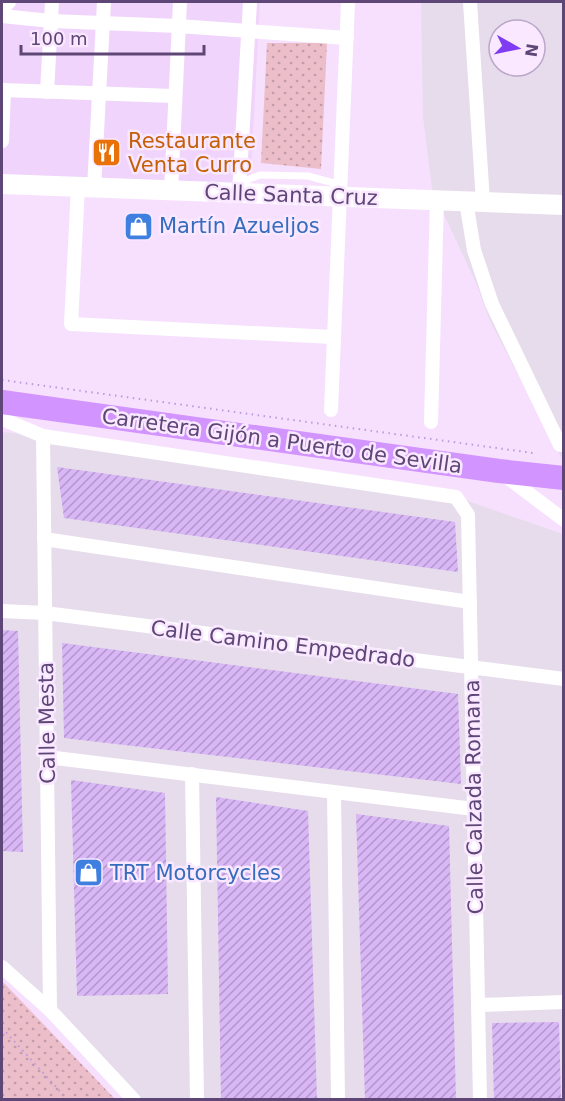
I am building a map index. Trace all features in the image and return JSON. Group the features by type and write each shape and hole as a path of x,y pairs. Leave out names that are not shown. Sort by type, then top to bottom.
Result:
{"highway":[{"name":"Carretera Gijón a Puerto de Sevilla","path":"2,402 564,478"}],"main road":[{"name":"Calle Santa Cruz","path":"2,184 171,191 239,188 339,191 365,198 564,205"}],"street":[{"path":"2,9 9,2"},
{"path":"47,92 52,2"},
{"path":"105,2 99,94 70,324 333,337"},
{"path":"171,191 180,2"},
{"path":"239,188 250,2"},
{"path":"331,410 348,2"},
{"path":"470,2 474,250 492,304 560,445"},
{"path":"2,16 51,21 178,26 347,38"},
{"path":"2,141 3,90 174,96"},
{"path":"431,422 437,200"},
{"path":"2,419 43,436"},
{"name":"Calle Calzada Romana","path":"43,436 456,497 468,515 480,1100"},
{"name":"Calle Mesta","path":"43,436 50,1010"},
{"path":"499,471 564,520"},
{"path":"44,539 470,602"},
{"name":"Calle Camino Empedrado","path":"2,611 45,613 564,679"},
{"path":"47,757 474,809"},
{"path":"192,774 197,1100"},
{"path":"334,792 338,1100"},
{"path":"2,967 50,1010 134,1100"},
{"path":"478,1005 564,1002"}],"path":[{"path":"2,380 533,453"},
{"path":"2,1028 68,1100"}],"shaded area":[{"path":"2,2 260,2 251,174 228,186 2,179"},
{"path":"421,2 563,2 563,461 490,321 476,283 432,189 423,117"},
{"path":"267,43 327,43 321,169 261,163"},
{"path":"2,432 43,436 456,497 563,534 563,1099 134,1099 2,967"},
{"path":"2,981 115,1099 2,1099"}],"building":[{"path":"57,467 455,522 458,572 64,518"},
{"path":"2,630 18,631 23,852 2,851"},
{"path":"62,643 458,694 461,784 64,738"},
{"path":"71,780 165,793 168,994 77,996"},
{"path":"216,797 308,811 317,1100 221,1100"},
{"path":"356,814 449,826 456,1100 365,1100"},
{"path":"559,1022 561,1100 494,1100 492,1023"}],"place":[{"name":"Restaurante Venta Curro","path":"107,153"},
{"name":"Martín Azueljos","path":"138,226"},
{"name":"TRT Motorcycles","path":"89,873"}]}
